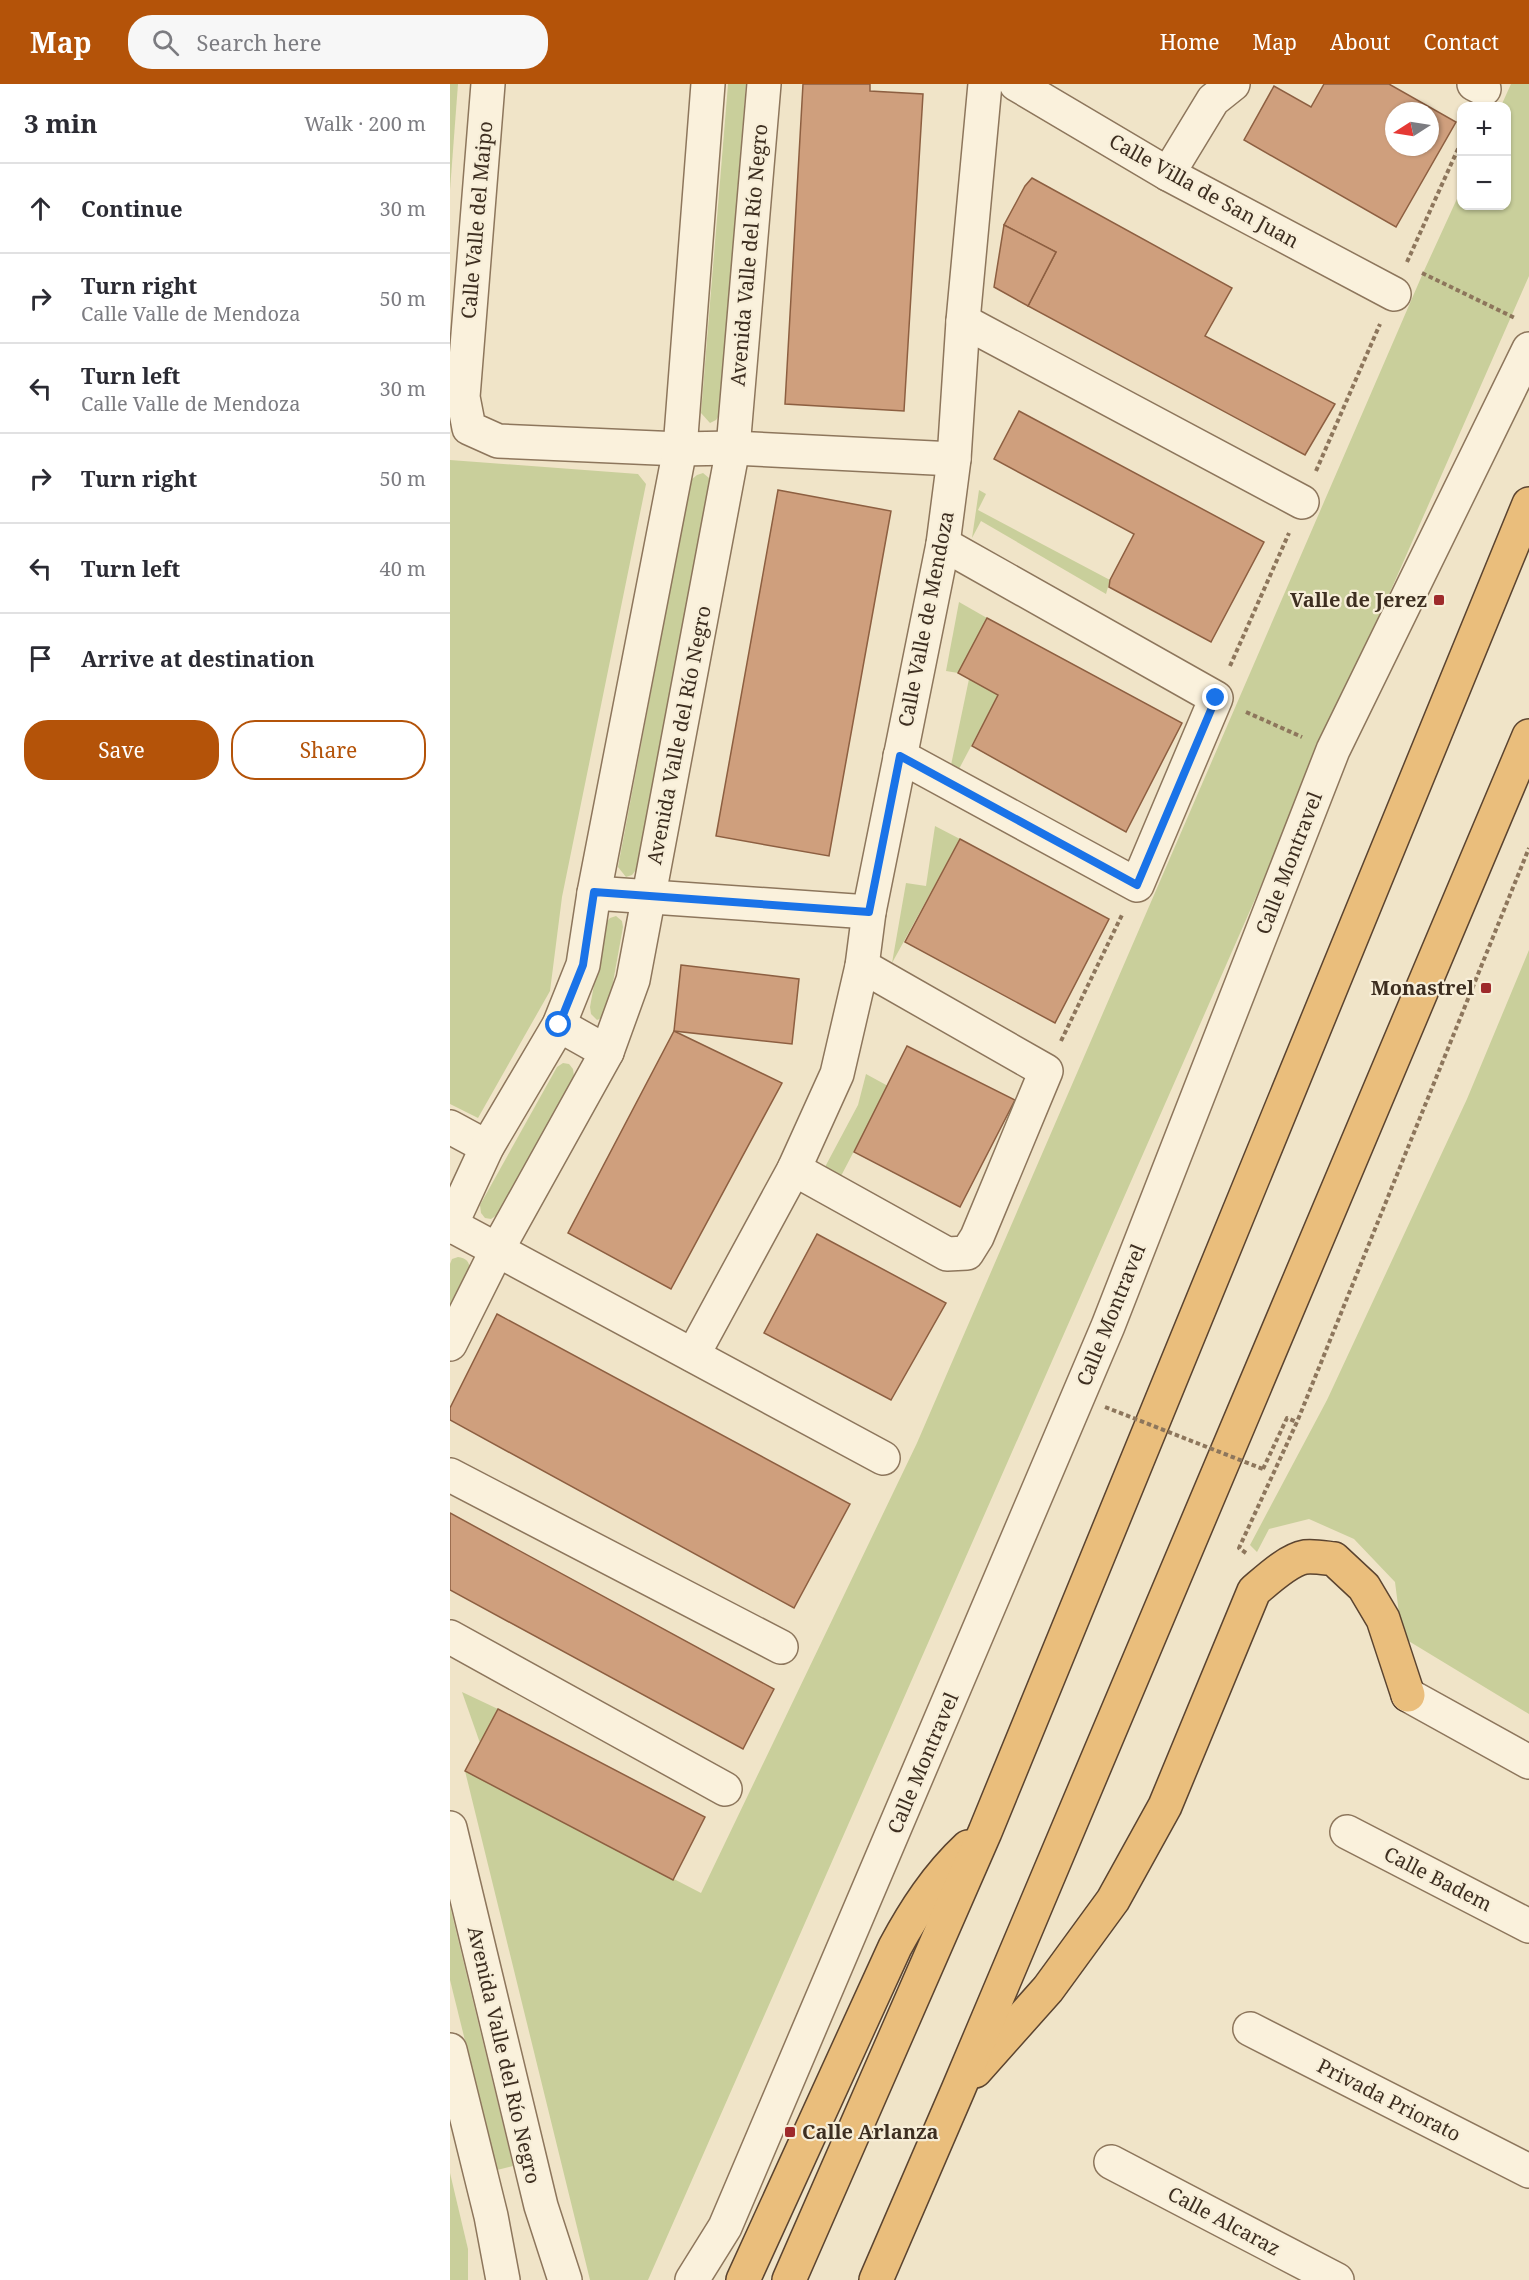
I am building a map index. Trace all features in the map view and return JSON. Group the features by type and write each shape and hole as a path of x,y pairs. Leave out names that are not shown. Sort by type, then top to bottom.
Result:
{"highway":[{"path":"789,2280 985,1832 1529,504"},
{"path":"876,2280 1529,736"},
{"path":"958,2090 1048,1989 1113,1900 1165,1806 1254,1592 1279,1570 1304,1557 1334,1559 1364,1587 1383,1619 1408,1695"},
{"path":"743,2280 890,1958 911,1918 955,1859 985,1832"}],"street":[{"name":"Calle Valle del Maipo","path":"488,84 463,397 469,428 498,441 680,448"},
{"path":"708,84 680,448 594,892 583,965 559,1025 487,1147 450,1226 882,1458"},
{"name":"Avenida Valle del Río Negro","path":"450,1344 497,1250 607,1052 633,980 733,448 764,84"},
{"name":"Calle Valle de Mendoza","path":"693,1355 794,1169 837,1074 862,966 869,912 943,544 954,459 963,321 985,84"},
{"name":"Calle Villa de San Juan","path":"1016,84 1168,174 1394,294"},
{"path":"1168,174 1213,100 1233,84"},
{"path":"963,321 1302,502"},
{"name":"Calle Montravel","path":"692,2280 725,2228 1104,1337 1333,750 1524,335"},
{"path":"680,448 733,448 954,459"},
{"path":"900,756 1137,885 1216,698 943,544"},
{"path":"594,892 869,912"},
{"path":"794,1169 947,1254 967,1252 977,1237 1046,1071 862,966"},
{"path":"559,1025 607,1052"},
{"path":"450,1127 487,1147"},
{"path":"450,1475 781,1647"},
{"path":"450,1637 725,1789"},
{"path":"1408,1695 1529,1762"},
{"name":"Avenida Valle del Río Negro","path":"450,1828 541,2206 565,2280"},
{"name":"Calle Badem","path":"1347,1832 1529,1926"},
{"name":"Privada Priorato","path":"1250,2029 1529,2171"},
{"path":"450,2050 491,2216 503,2280"},
{"name":"Calle Alcaraz","path":"1111,2162 1337,2280"},
{"path":"491,2216 502,2201 511,2197 522,2196 541,2206"}],"path":[{"path":"1216,698 1457,149"},
{"path":"1434,280 1524,335"},
{"path":"1256,717 1333,750"},
{"path":"1239,1548 1297,1422 1529,848"},
{"path":"1046,1071 1137,885"},
{"path":"1105,1407 1263,1469 1287,1418 1297,1422"}],"green space":[{"path":"450,84 458,84 450,190"},
{"path":"728,84 746,84 720,414 710,423 701,413"},
{"path":"1511,84 1529,84 1529,276 648,2280 590,2280 465,1771 701,1893 917,1443 1457,199 1457,210 1511,210 1511,102 1503,102"},
{"path":"450,460 638,474 646,484 562,897 550,991 478,1118 450,1104"},
{"path":"703,473 709,478 711,484 636,870 632,875 626,877 618,867 691,480"},
{"path":"979,490 986,494 978,510 1110,580 1106,594 981,521 972,538"},
{"path":"959,602 987,618 958,673 946,671"},
{"path":"969,679 998,695 959,769 951,765"},
{"path":"935,826 960,839 892,963 906,883 926,886"},
{"path":"616,916 622,921 623,927 608,1010 604,1017 597,1020 591,1014 590,1007 605,924 610,918"},
{"path":"1529,950 1529,1714 1402,1637 1395,1582 1354,1539 1309,1519 1269,1529 1257,1552 1250,1545 1327,1400 1467,1099"},
{"path":"563,1063 569,1064 574,1076 497,1215 491,1219 485,1218 481,1213 480,1205 557,1067"},
{"path":"866,1074 888,1086 841,1176 825,1167 858,1105"},
{"path":"458,1257 467,1260 470,1269 450,1306 450,1264 452,1259"},
{"path":"462,1692 498,1709 480,1743"},
{"path":"450,1906 513,2166 497,2170 450,1980"},
{"path":"450,2173 468,2249 468,2280 450,2280"}],"building":[{"path":"803,84 870,84 870,91 923,94 904,411 785,404"},
{"path":"1324,84 1389,84 1421,102 1385,102 1385,156 1437,156 1396,227 1244,140 1274,86 1311,107"},
{"path":"1439,112 1456,122 1439,152"},
{"path":"1032,178 1232,288 1205,336 1335,404 1305,455 1028,306 1056,252 1004,225 1025,186"},
{"path":"1004,225 1056,252 1028,306 994,287"},
{"path":"1019,411 1264,542 1211,642 1109,587 1110,580 1134,534 994,459"},
{"path":"778,490 891,511 829,856 716,836"},
{"path":"987,618 1182,723 1126,832 972,746 998,695 958,673"},
{"path":"960,839 1109,919 1055,1023 905,942"},
{"path":"681,965 799,979 792,1044 674,1031"},
{"path":"674,1031 782,1083 671,1289 568,1233"},
{"path":"907,1046 1015,1100 960,1207 854,1152"},
{"path":"817,1234 946,1303 891,1400 764,1333"},
{"path":"497,1314 850,1504 794,1608 450,1420 450,1408"},
{"path":"450,1513 774,1689 743,1749 450,1590"},
{"path":"498,1709 705,1817 673,1880 465,1771"}],"place":[{"name":"Valle de Jerez","path":"1439,600"},
{"name":"Monastrel","path":"1486,988"},
{"name":"Calle Arlanza","path":"790,2132"}],"route":[{"path":"559,1025 583,965 594,892 869,912 900,756 1137,885 1216,698"}]}
